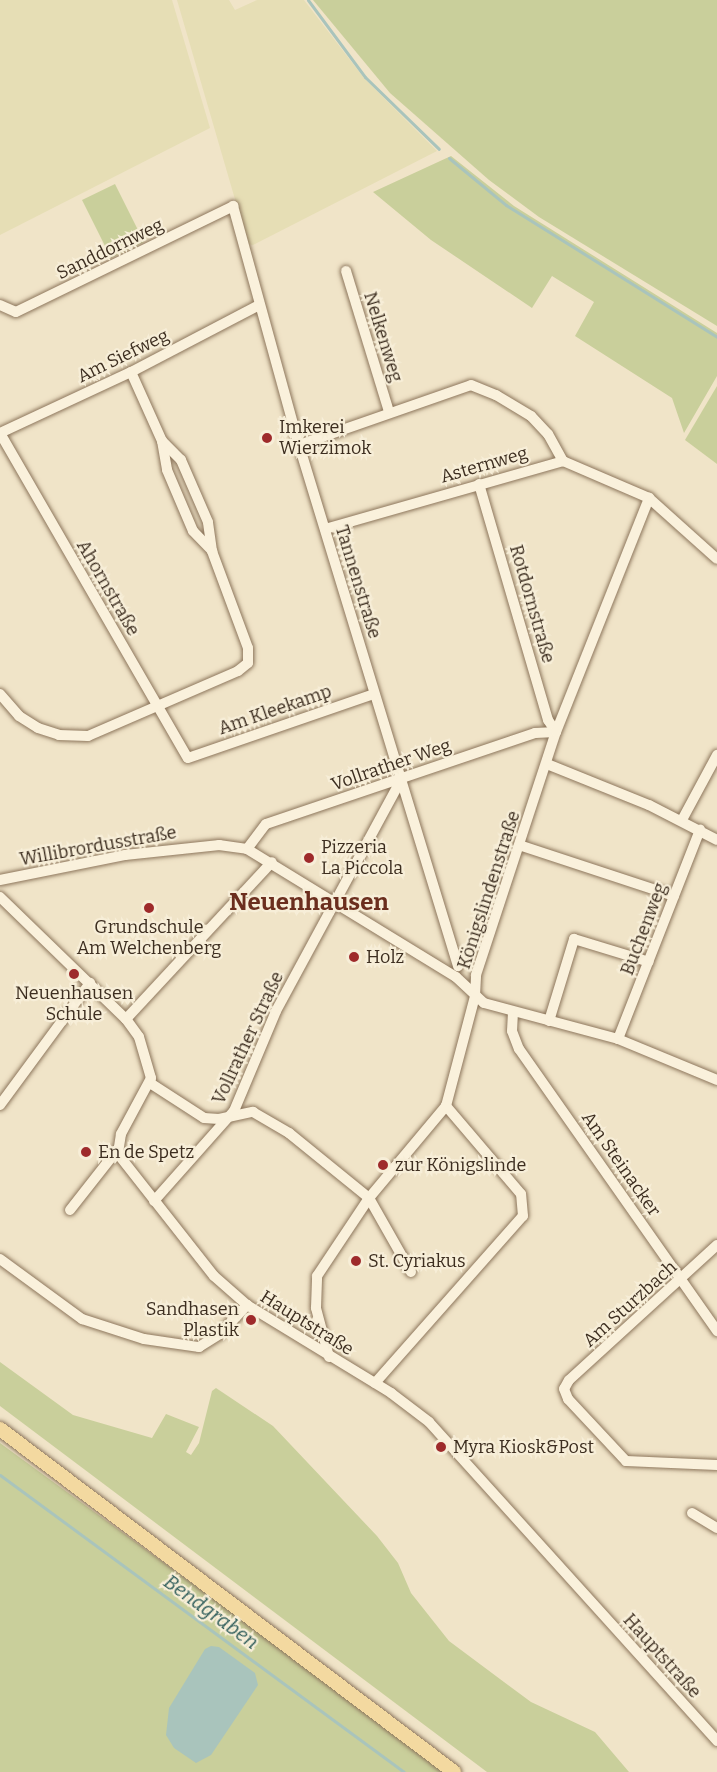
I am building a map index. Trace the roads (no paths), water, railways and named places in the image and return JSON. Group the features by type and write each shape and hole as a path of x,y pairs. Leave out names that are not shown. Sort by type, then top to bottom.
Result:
{"main road":[{"path":"0,1429 454,1772"}],"street":[{"name":"Sanddornweg","path":"0,305 16,312 233,206"},
{"name":"Tannenstraße","path":"233,206 299,445 458,966"},
{"name":"Nelkenweg","path":"346,271 389,412"},
{"name":"Am Siefweg","path":"0,433 131,372 259,305"},
{"path":"131,372 162,441 167,470 193,531 212,551"},
{"path":"299,445 460,387 476,387 536,421 551,438 563,462 649,498 717,560"},
{"name":"Ahornstraße","path":"0,433 188,758"},
{"path":"0,694 32,725 73,737 105,732 156,705 238,671 249,661 248,648 212,551 208,522 182,463 162,441"},
{"name":"Asternweg","path":"325,530 479,484 563,462"},
{"name":"Rotdornstraße","path":"479,484 548,720 556,732"},
{"name":"Königslindenstraße","path":"329,1357 316,1308 316,1282 325,1261 369,1198 446,1106 475,996 476,975 522,846 556,732 649,498"},
{"name":"Am Kleekamp","path":"188,758 374,694"},
{"name":"Vollrather Weg","path":"247,849 264,825 535,733 556,732"},
{"path":"682,820 717,755"},
{"path":"547,764 682,820 717,840"},
{"name":"Vollrather Straße","path":"154,1201 231,1116 276,1011 398,792 401,779"},
{"name":"Buchenweg","path":"618,1039 700,830"},
{"name":"Willibrordusstraße","path":"0,880 132,854 219,845 247,849 272,862 456,977 475,996 513,1012 618,1039 717,1080"},
{"path":"522,846 674,896"},
{"path":"126,1019 272,862"},
{"path":"0,897 126,1019 146,1052 150,1083 124,1128 118,1149 70,1210"},
{"path":"549,1021 574,939 649,962"},
{"path":"0,1105 90,983"},
{"name":"Am Steinacker","path":"513,1012 512,1031 519,1048 717,1331"},
{"path":"150,1083 204,1118 231,1116 249,1111 261,1115 369,1198 411,1272"},
{"path":"375,1383 523,1216 524,1205 519,1191 446,1106"},
{"name":"Hauptstraße","path":"118,1149 122,1163 219,1282 247,1305 412,1408 454,1446 717,1741"},
{"name":"Am Sturzbach","path":"717,1245 683,1280 565,1387 568,1399 626,1461 717,1465"},
{"path":"0,1258 86,1322 144,1339 193,1347 215,1338 247,1305"},
{"path":"692,1514 717,1528"}],"water":[{"path":"211,1646 219,1647 255,1673 258,1685 211,1755 196,1763 174,1748 166,1735 169,1708 205,1649"}],"waterway":[{"path":"308,0 365,77 439,149"},
{"path":"449,158 506,205 717,337"},
{"name":"Bendgraben","path":"0,1475 404,1772"}],"place":[{"name":"Imkerei Wierzimok","path":"267,438"},
{"name":"Pizzeria La Piccola","path":"309,858"},
{"name":"Grundschule Am Welchenberg","path":"149,908"},
{"name":"Holz","path":"354,957"},
{"name":"Neuenhausen Schule","path":"74,974"},
{"name":"En de Spetz","path":"86,1152"},
{"name":"zur Königslinde","path":"383,1165"},
{"name":"St. Cyriakus","path":"356,1261"},
{"name":"Sandhasen Plastik","path":"251,1320"},
{"name":"Myra Kiosk&Post","path":"441,1447"}],"district":[{"name":"Neuenhausen","path":"309,903"}]}
